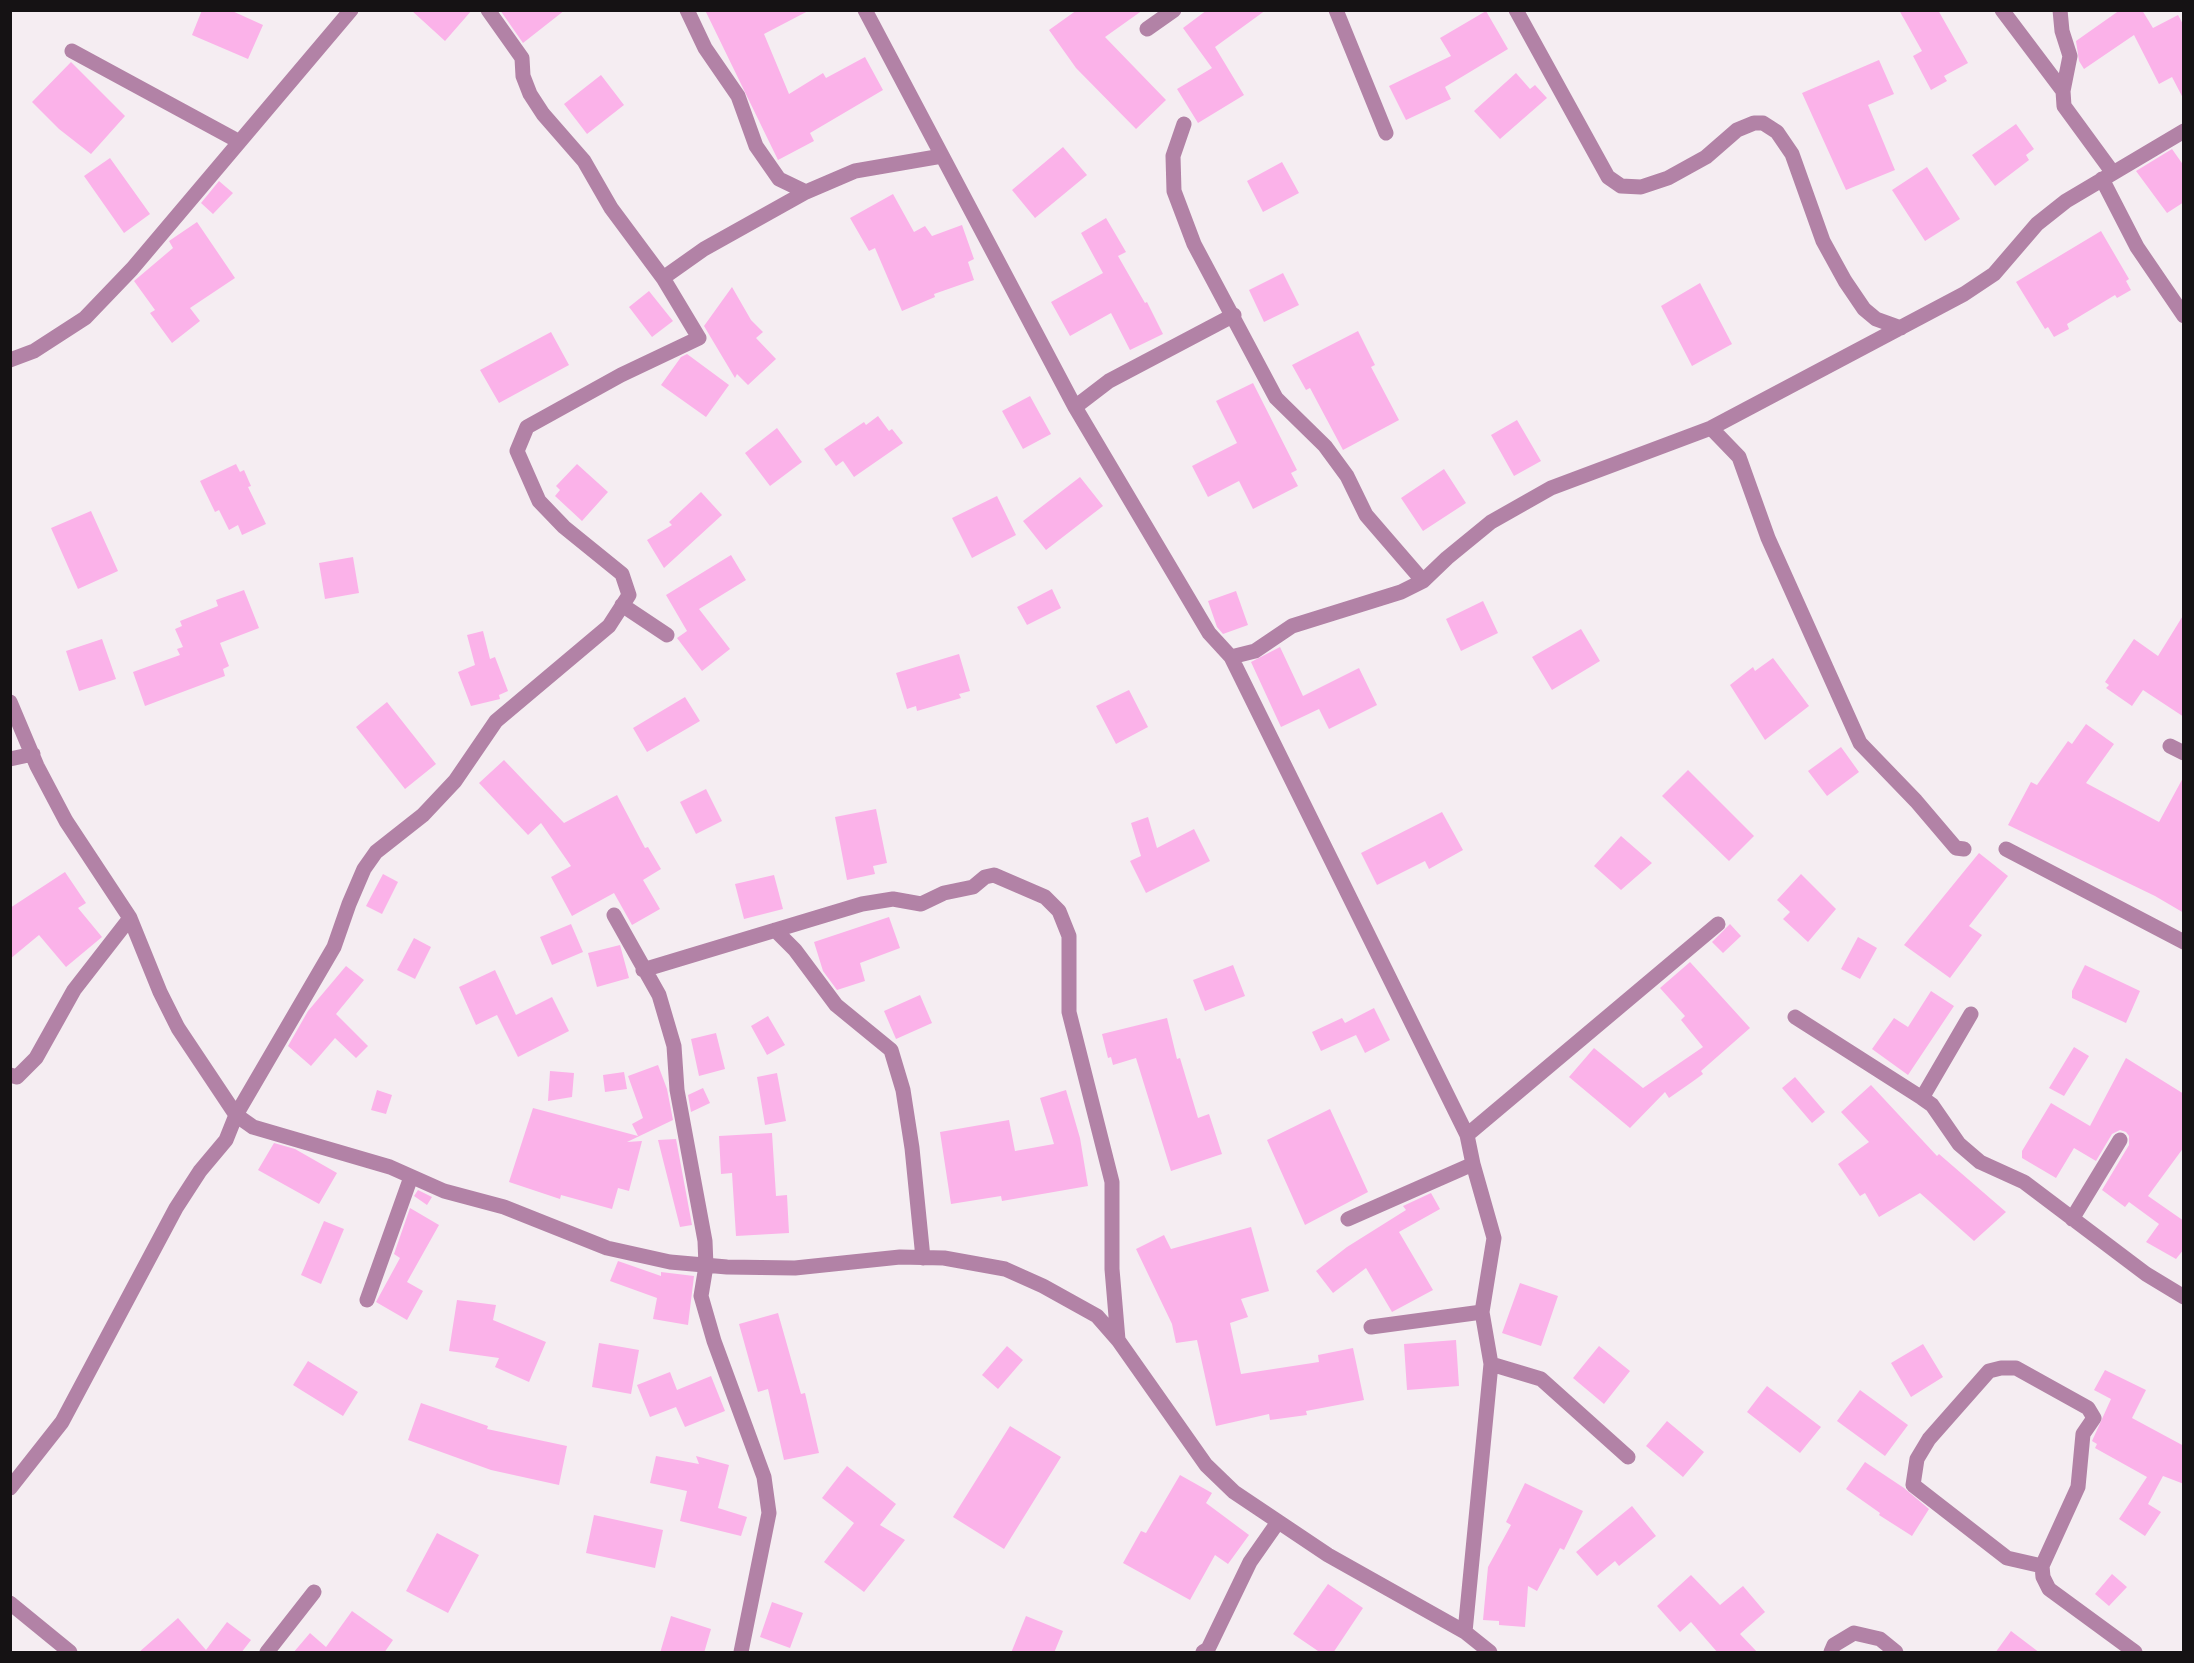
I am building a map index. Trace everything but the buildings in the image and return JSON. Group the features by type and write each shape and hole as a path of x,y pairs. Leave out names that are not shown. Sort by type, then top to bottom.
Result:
{"street":[{"path":"10,360 34,351 85,318 132,268 351,10"},
{"path":"10,1488 62,1422 176,1208 200,1172 226,1140 236,1115 334,946 364,869 376,852 423,815 455,781 496,722 609,626 629,595 622,574 564,526 539,501 517,451 527,427 621,375 699,339 663,278 635,244 584,161 543,114 530,94 523,76 522,58 488,10"},
{"path":"687,10 705,48 738,96 756,146 779,179 806,192"},
{"path":"865,10 1075,407 1209,633 1231,657 1467,1135 1494,1238 1482,1312 1491,1364 1465,1632"},
{"path":"1147,29 1174,10"},
{"path":"1336,10 1386,134"},
{"path":"1516,10 1608,177 1621,186 1641,187 1668,178 1706,157 1737,130 1754,123 1763,123 1777,132 1792,154 1823,241 1845,281 1864,309 1876,319 1901,328"},
{"path":"2002,10 2063,91"},
{"path":"2060,10 2062,31 2070,56 2063,91 2064,106 2107,176 2138,247 2184,316"},
{"path":"72,51 238,141"},
{"path":"1184,124 1173,156 1174,191 1194,244 1234,315 1276,398 1325,446 1347,476 1366,515 1423,581"},
{"path":"1231,657 1255,651 1292,626 1401,592 1423,581 1491,522 1551,488 1711,428 1964,294 1994,274 2037,224 2066,201 2184,131"},
{"path":"663,278 704,249 806,192 855,171 942,156"},
{"path":"1075,407 1108,381 1234,315"},
{"path":"1711,428 1739,457 1768,538 1860,743 1916,801 1956,848 1964,849"},
{"path":"622,605 668,635"},
{"path":"10,702 66,822 130,918 160,992 178,1028 236,1115 253,1127 379,1164 444,1191 504,1207 607,1248 670,1262 706,1266 795,1268 900,1257 944,1258 1005,1269 1043,1286 1097,1316 1118,1340 1206,1465 1234,1492 1328,1555 1465,1632 1490,1653"},
{"path":"10,759 33,754"},
{"path":"2006,849 2184,942"},
{"path":"643,970 862,904 893,899 921,904 945,893 973,887 985,877 994,875 1045,897 1059,911 1069,936 1069,1012 1112,1182 1112,1269 1118,1340"},
{"path":"614,915 643,970 660,995 674,1046 677,1090 705,1240 706,1266 701,1296 714,1341 764,1477 769,1514 741,1653"},
{"path":"10,1075 17,1077 36,1059 74,990 130,918"},
{"path":"1467,1135 1718,924"},
{"path":"775,930 795,950 836,1005 891,1050 903,1090 912,1148 923,1258"},
{"path":"1922,1098 1971,1014"},
{"path":"1795,1017 1932,1105 1959,1144 1980,1162 2024,1182 2146,1274 2184,1297"},
{"path":"2072,1219 2120,1140"},
{"path":"1348,1219 1473,1164"},
{"path":"367,1300 411,1177"},
{"path":"1371,1327 1482,1312"},
{"path":"1491,1364 1541,1379 1628,1458"},
{"path":"2042,1566 2007,1558 1913,1485 1917,1459 1929,1439 1989,1371 2001,1368 2016,1368 2088,1407 2094,1418 2084,1434 2078,1487 2042,1566 2043,1577 2049,1589 2135,1653"},
{"path":"1203,1653 1208,1649 1250,1562 1278,1521"},
{"path":"267,1653 314,1592"},
{"path":"10,1603 70,1653"},
{"path":"1831,1653 1834,1645 1854,1633 1880,1639 1896,1653"}]}
